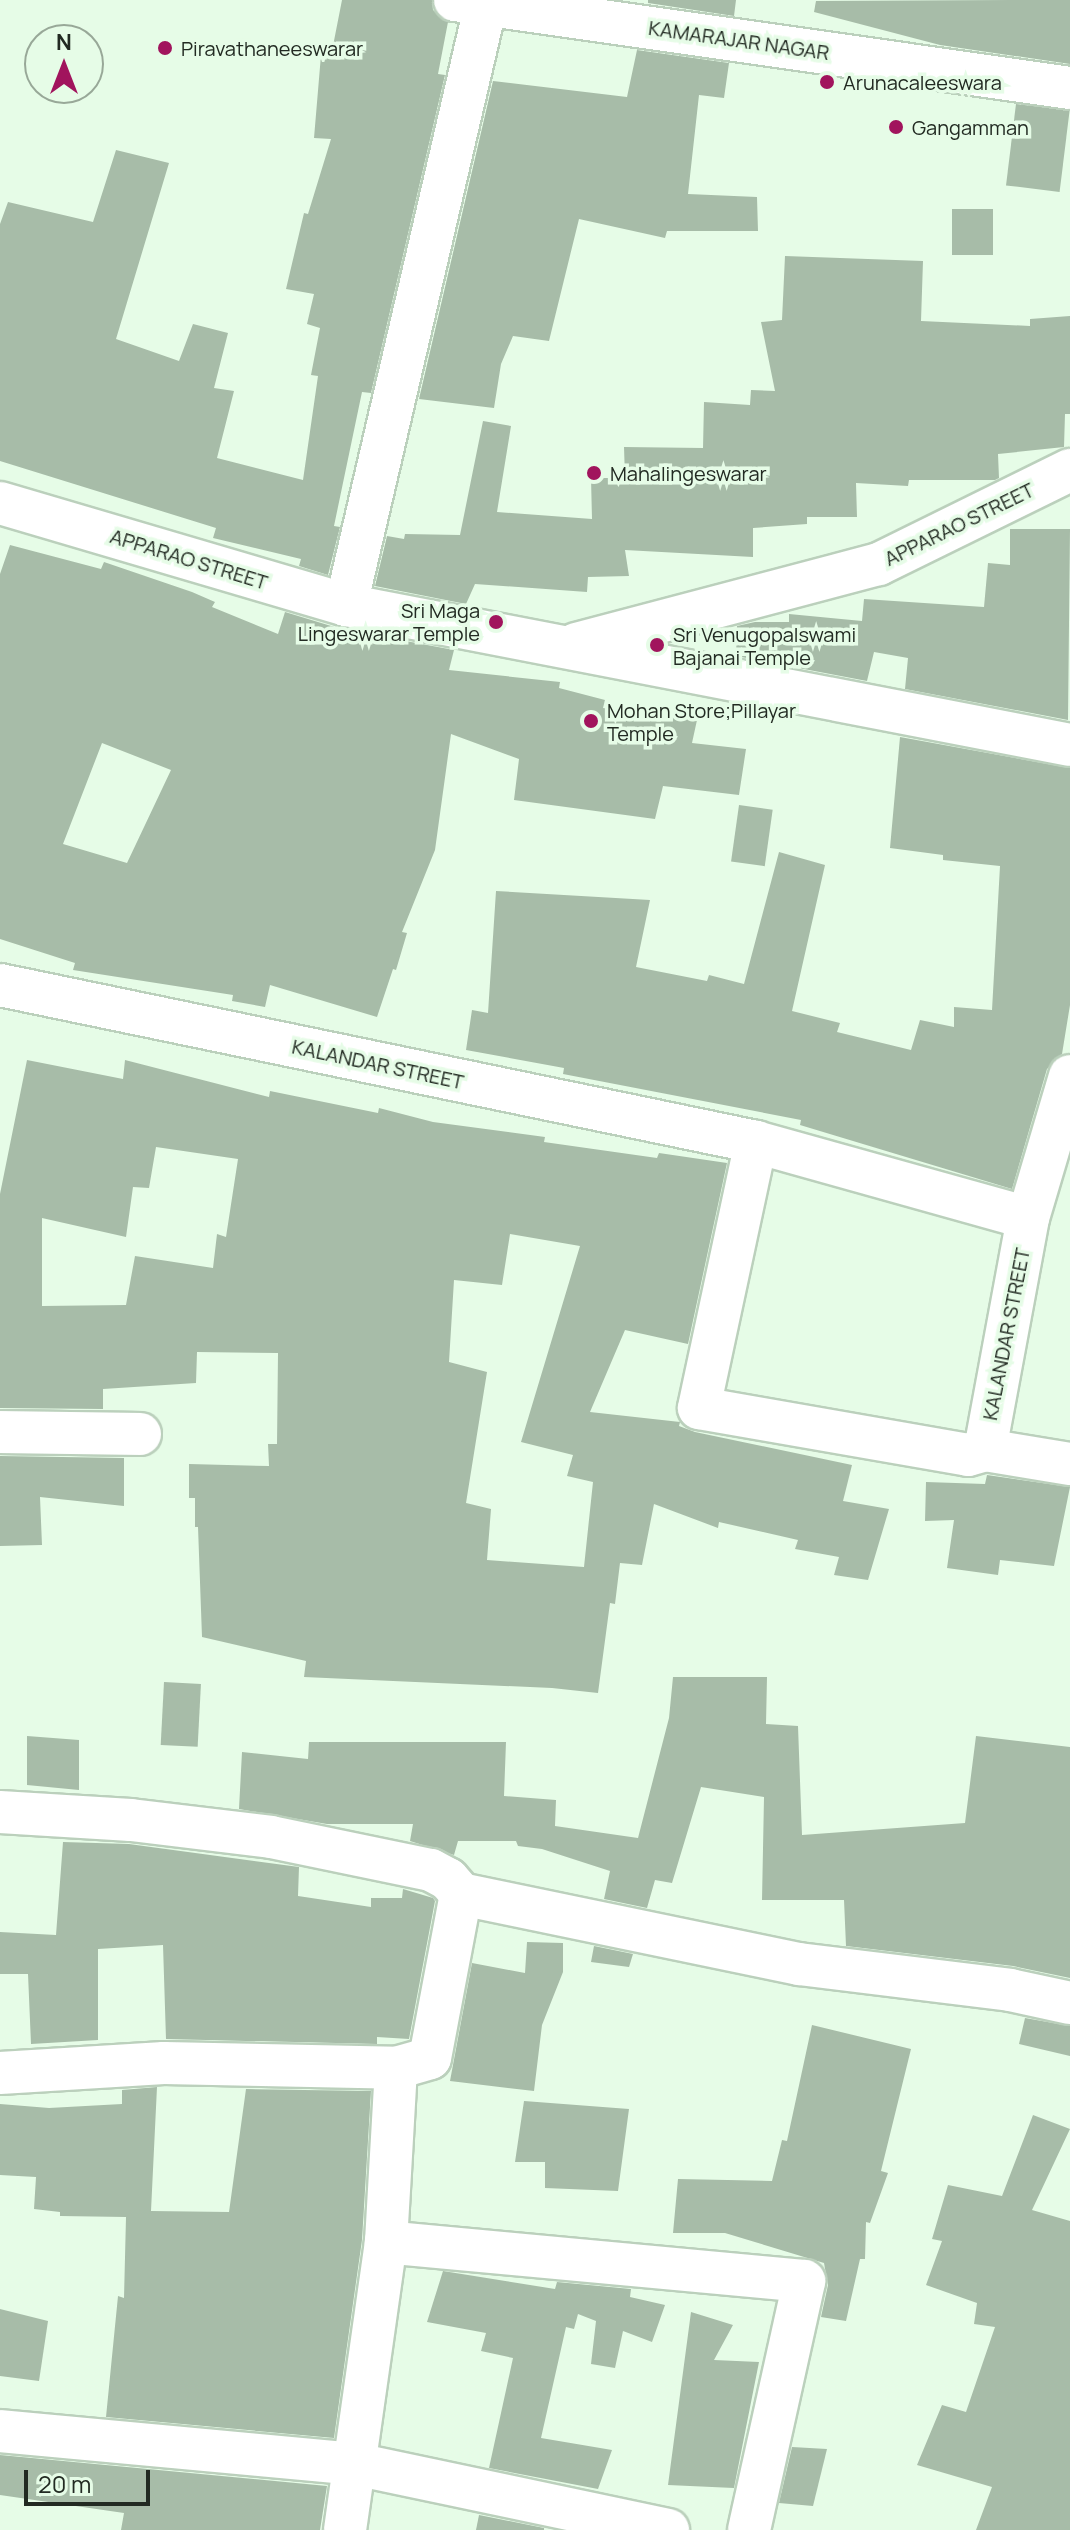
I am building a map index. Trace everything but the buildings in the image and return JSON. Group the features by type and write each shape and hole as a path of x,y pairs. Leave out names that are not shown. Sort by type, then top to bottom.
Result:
{"street":[{"name":"KAMARAJAR NAGAR","path":"471,2 1070,88"},
{"path":"346,605 471,2"},
{"name":"APPARAO STREET","path":"567,647 879,564 1070,470"},
{"name":"APPARAO STREET","path":"0,503 346,605 1070,745"},
{"name":"KALANDAR STREET","path":"0,985 756,1142 1028,1218"},
{"name":"KALANDAR STREET","path":"985,1450 1028,1218 1070,1076"},
{"path":"756,1142 699,1408 968,1455 985,1450 1070,1464"},
{"path":"0,1432 140,1434"},
{"path":"0,1812 131,1820 271,1837 431,1870 448,1879 461,1894 799,1964 1010,1990 1070,2003"},
{"path":"0,2073 164,2063 396,2068 430,2058 461,1894"},
{"path":"345,2530 386,2242 396,2068"},
{"path":"386,2242 804,2281 749,2530"},
{"path":"0,2431 355,2464 668,2530"}],"place":[{"name":"Piravathaneeswarar","path":"165,48"},
{"name":"Arunacaleeswara","path":"827,82"},
{"name":"Gangamman","path":"896,127"},
{"name":"Mahalingeswarar","path":"594,473"},
{"name":"Sri Maga Lingeswarar Temple","path":"496,622"},
{"name":"Sri Venugopalswami Bajanai Temple","path":"657,645"},
{"name":"Mohan Store;Pillayar Temple","path":"591,721"}]}
